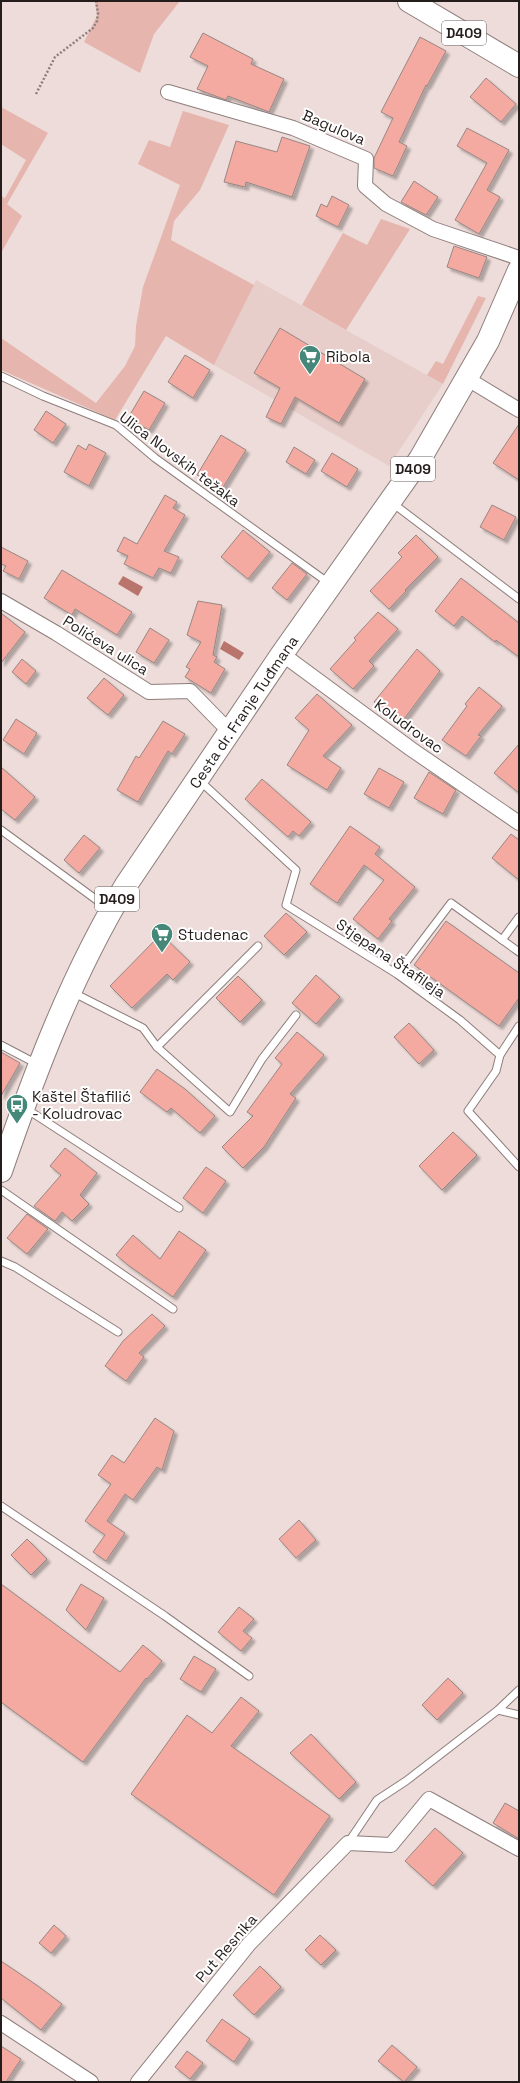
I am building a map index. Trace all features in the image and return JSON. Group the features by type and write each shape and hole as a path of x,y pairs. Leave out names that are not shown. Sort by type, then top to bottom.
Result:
{"main road":[{"name":"D409","path":"408,1 519,66"},
{"name":"Cesta dr. Franje Tuđmana","path":"1,1171 23,1106 70,991 111,910 126,885 282,654 420,459 488,341 519,270"}],"street":[{"name":"Bagulova","path":"168,92 293,128 366,159 365,186 386,204 433,229 519,258"},
{"path":"466,378 519,410"},
{"name":"Polićeva ulica","path":"1,601 56,633 149,692 190,691 230,732"},
{"name":"Koludrovac","path":"282,654 411,749 519,823"},
{"path":"348,1843 392,1845 429,1799 519,1849"},
{"name":"Put Resnika","path":"138,2082 249,1944 348,1843"},
{"path":"1,2023 91,2082"}],"lane":[{"name":"Ulica Novskih težaka","path":"1,376 43,396 116,425 155,458 331,585"},
{"path":"391,502 519,599"},
{"name":"Stjepana Štafileja","path":"198,780 296,870 286,906 397,974 460,1020 500,1055"},
{"path":"1,830 111,910"},
{"path":"397,974 451,903 519,952"},
{"path":"502,940 519,917"},
{"path":"157,1047 258,946"},
{"path":"70,991 143,1028 157,1047 230,1112 262,1059 296,1014"},
{"path":"519,1026 500,1055 496,1071 468,1111 519,1167"},
{"path":"1,1045 39,1066"},
{"path":"23,1106 179,1208"},
{"path":"1,1190 173,1309"},
{"path":"1,1261 15,1267 118,1332"},
{"path":"1,1506 166,1616 249,1676"},
{"path":"348,1843 377,1800 406,1781 498,1710 519,1690"},
{"path":"498,1710 519,1715"}],"path":[{"path":"36,94 55,57 93,28 97,21 96,1"}],"shaded area":[{"path":"95,1 180,1 154,34 140,73 84,42 97,16"},
{"path":"1,107 48,133 7,204 22,216 1,253 1,196 5,198 26,160 1,144"},
{"path":"183,111 229,125 200,190 174,221 171,240 254,285 214,365 166,336 115,420 1,370 1,338 96,403 125,366 135,346 136,326 143,287 180,185 138,164 149,140 170,147"},
{"path":"381,219 410,229 346,330 302,305 343,233 367,245"},
{"path":"256,280 443,384 389,466 214,365"},
{"path":"478,296 486,298 443,384 427,375 436,361 443,364"},
{"path":"123,576 143,587 138,596 118,584"},
{"path":"224,641 244,653 239,660 220,649"}],"building":[{"path":"203,33 253,59 251,64 284,79 269,112 228,96 226,100 197,89 208,66 190,57"},
{"path":"420,37 446,51 427,86 426,85 399,142 407,146 393,176 374,168 374,158 393,118 381,112"},
{"path":"486,78 516,104 501,122 470,97"},
{"path":"467,128 509,150 487,190 500,197 479,234 455,220 487,163 457,146"},
{"path":"282,137 310,146 292,197 246,182 245,187 224,182 236,141 277,152"},
{"path":"414,181 438,197 426,215 401,202"},
{"path":"332,196 349,205 338,227 316,216 321,204 327,207"},
{"path":"454,246 487,257 479,278 447,267"},
{"name":"Ribola","path":"280,328 365,379 339,423 295,397 281,424 266,417 280,388 254,373"},
{"path":"185,355 210,370 193,398 168,382"},
{"path":"144,391 165,403 149,430 128,418"},
{"path":"46,411 66,424 53,443 34,430"},
{"path":"519,424 519,480 493,463"},
{"path":"221,435 246,450 222,489 197,475"},
{"path":"89,444 106,453 89,486 64,472 78,445 86,450"},
{"path":"294,447 315,460 306,474 286,462"},
{"path":"332,453 358,469 347,487 321,471"},
{"path":"165,495 177,502 173,508 185,515 164,551 179,557 171,573 159,568 153,578 124,564 128,556 117,551 124,537 137,544"},
{"path":"492,505 516,517 504,540 480,527"},
{"path":"243,530 270,552 248,579 221,557"},
{"path":"416,535 438,557 405,590 406,591 389,609 370,591 402,557 398,553"},
{"path":"1,547 28,561 19,579 3,571 6,566 1,564"},
{"path":"292,563 307,574 287,600 272,588"},
{"path":"62,570 132,612 117,635 75,609 72,615 44,598"},
{"path":"461,578 519,623 519,657 496,640 495,642 462,616 454,626 435,611"},
{"path":"198,601 222,605 213,655 217,657 214,662 225,669 211,693 185,677 190,669 186,667 201,642 187,635"},
{"path":"378,612 398,629 369,661 374,666 353,689 330,669 356,640 354,638"},
{"path":"1,613 25,632 1,663"},
{"path":"150,628 169,640 154,663 136,652"},
{"path":"417,649 440,671 401,723 374,702"},
{"path":"22,659 36,671 26,684 12,672"},
{"path":"104,678 124,695 108,715 87,698"},
{"path":"479,687 502,706 478,735 481,736 466,756 442,740 467,706 465,704"},
{"path":"317,694 352,725 323,756 341,768 327,790 287,765 309,730 295,718"},
{"path":"16,719 37,733 24,754 3,740"},
{"path":"163,721 185,734 172,754 168,751 138,802 117,790 136,756 139,758"},
{"path":"519,744 519,793 494,773"},
{"path":"1,767 35,797 15,820 1,809"},
{"path":"379,768 404,782 389,808 364,794"},
{"path":"429,772 456,790 443,814 414,798"},
{"path":"262,779 311,822 299,836 293,831 288,837 245,799"},
{"path":"350,826 380,847 375,854 415,887 389,919 392,921 378,939 353,919 384,880 364,865 337,903 310,884"},
{"path":"511,834 519,840 519,880 492,858"},
{"path":"84,835 100,848 79,873 64,860"},
{"path":"286,913 307,932 284,955 264,936"},
{"path":"446,921 519,973 519,998 499,1026 414,965"},
{"path":"161,934 190,962 173,980 167,974 132,1008 110,986"},
{"path":"316,975 340,997 316,1024 292,1003"},
{"path":"238,976 262,1000 240,1022 216,998"},
{"path":"409,1023 434,1050 419,1064 394,1037"},
{"path":"297,1032 324,1055 290,1094 296,1098 264,1147 243,1168 222,1147 253,1116 247,1112 282,1064 275,1058"},
{"path":"1,1052 20,1063 1,1096"},
{"path":"157,1069 185,1089 215,1116 200,1133 171,1108 167,1112 140,1092"},
{"path":"453,1132 477,1155 442,1190 419,1166"},
{"path":"65,1148 97,1173 80,1195 89,1204 72,1221 62,1212 55,1221 34,1206 61,1175 50,1166"},
{"path":"206,1167 226,1181 203,1213 183,1198"},
{"path":"27,1214 48,1229 27,1254 7,1238"},
{"path":"179,1231 206,1250 173,1297 116,1255 133,1235 160,1259"},
{"path":"152,1314 165,1326 139,1353 144,1357 126,1381 105,1366 123,1341"},
{"path":"155,1418 174,1431 162,1470 157,1467 133,1500 125,1494 107,1521 125,1533 106,1561 93,1552 105,1535 85,1521 111,1484 98,1475 112,1455 124,1463"},
{"path":"299,1520 316,1540 296,1558 279,1539"},
{"path":"27,1539 47,1559 31,1575 11,1555"},
{"path":"1,1584 120,1672 143,1645 162,1661 147,1679 146,1678 83,1762 1,1702"},
{"path":"81,1584 104,1598 86,1630 66,1610"},
{"path":"239,1607 254,1619 243,1631 252,1638 241,1651 218,1632"},
{"path":"194,1656 216,1669 201,1692 180,1679"},
{"path":"448,1678 463,1693 437,1720 422,1705"},
{"path":"241,1697 259,1711 231,1746 330,1816 274,1895 131,1794 187,1715 212,1733"},
{"path":"311,1734 356,1782 339,1799 290,1753"},
{"path":"505,1803 519,1811 519,1839 493,1823"},
{"path":"435,1828 463,1853 433,1886 405,1861"},
{"path":"54,1925 66,1936 51,1953 39,1943"},
{"path":"320,1935 336,1950 321,1965 305,1950"},
{"path":"1,1961 62,2004 41,2030 1,1998"},
{"path":"260,1966 281,1987 254,2015 233,1995"},
{"path":"222,2019 250,2039 234,2062 206,2041"},
{"path":"392,2045 417,2067 404,2082 378,2061"},
{"path":"1,2046 21,2059 6,2082 1,2082"},
{"path":"187,2051 203,2063 190,2079 175,2067"}],"place":[{"name":"Ribola","path":"310,376"},
{"name":"Studenac","path":"162,954"},
{"name":"Kaštel Štafilić - Koludrovac","path":"17,1124"}]}
